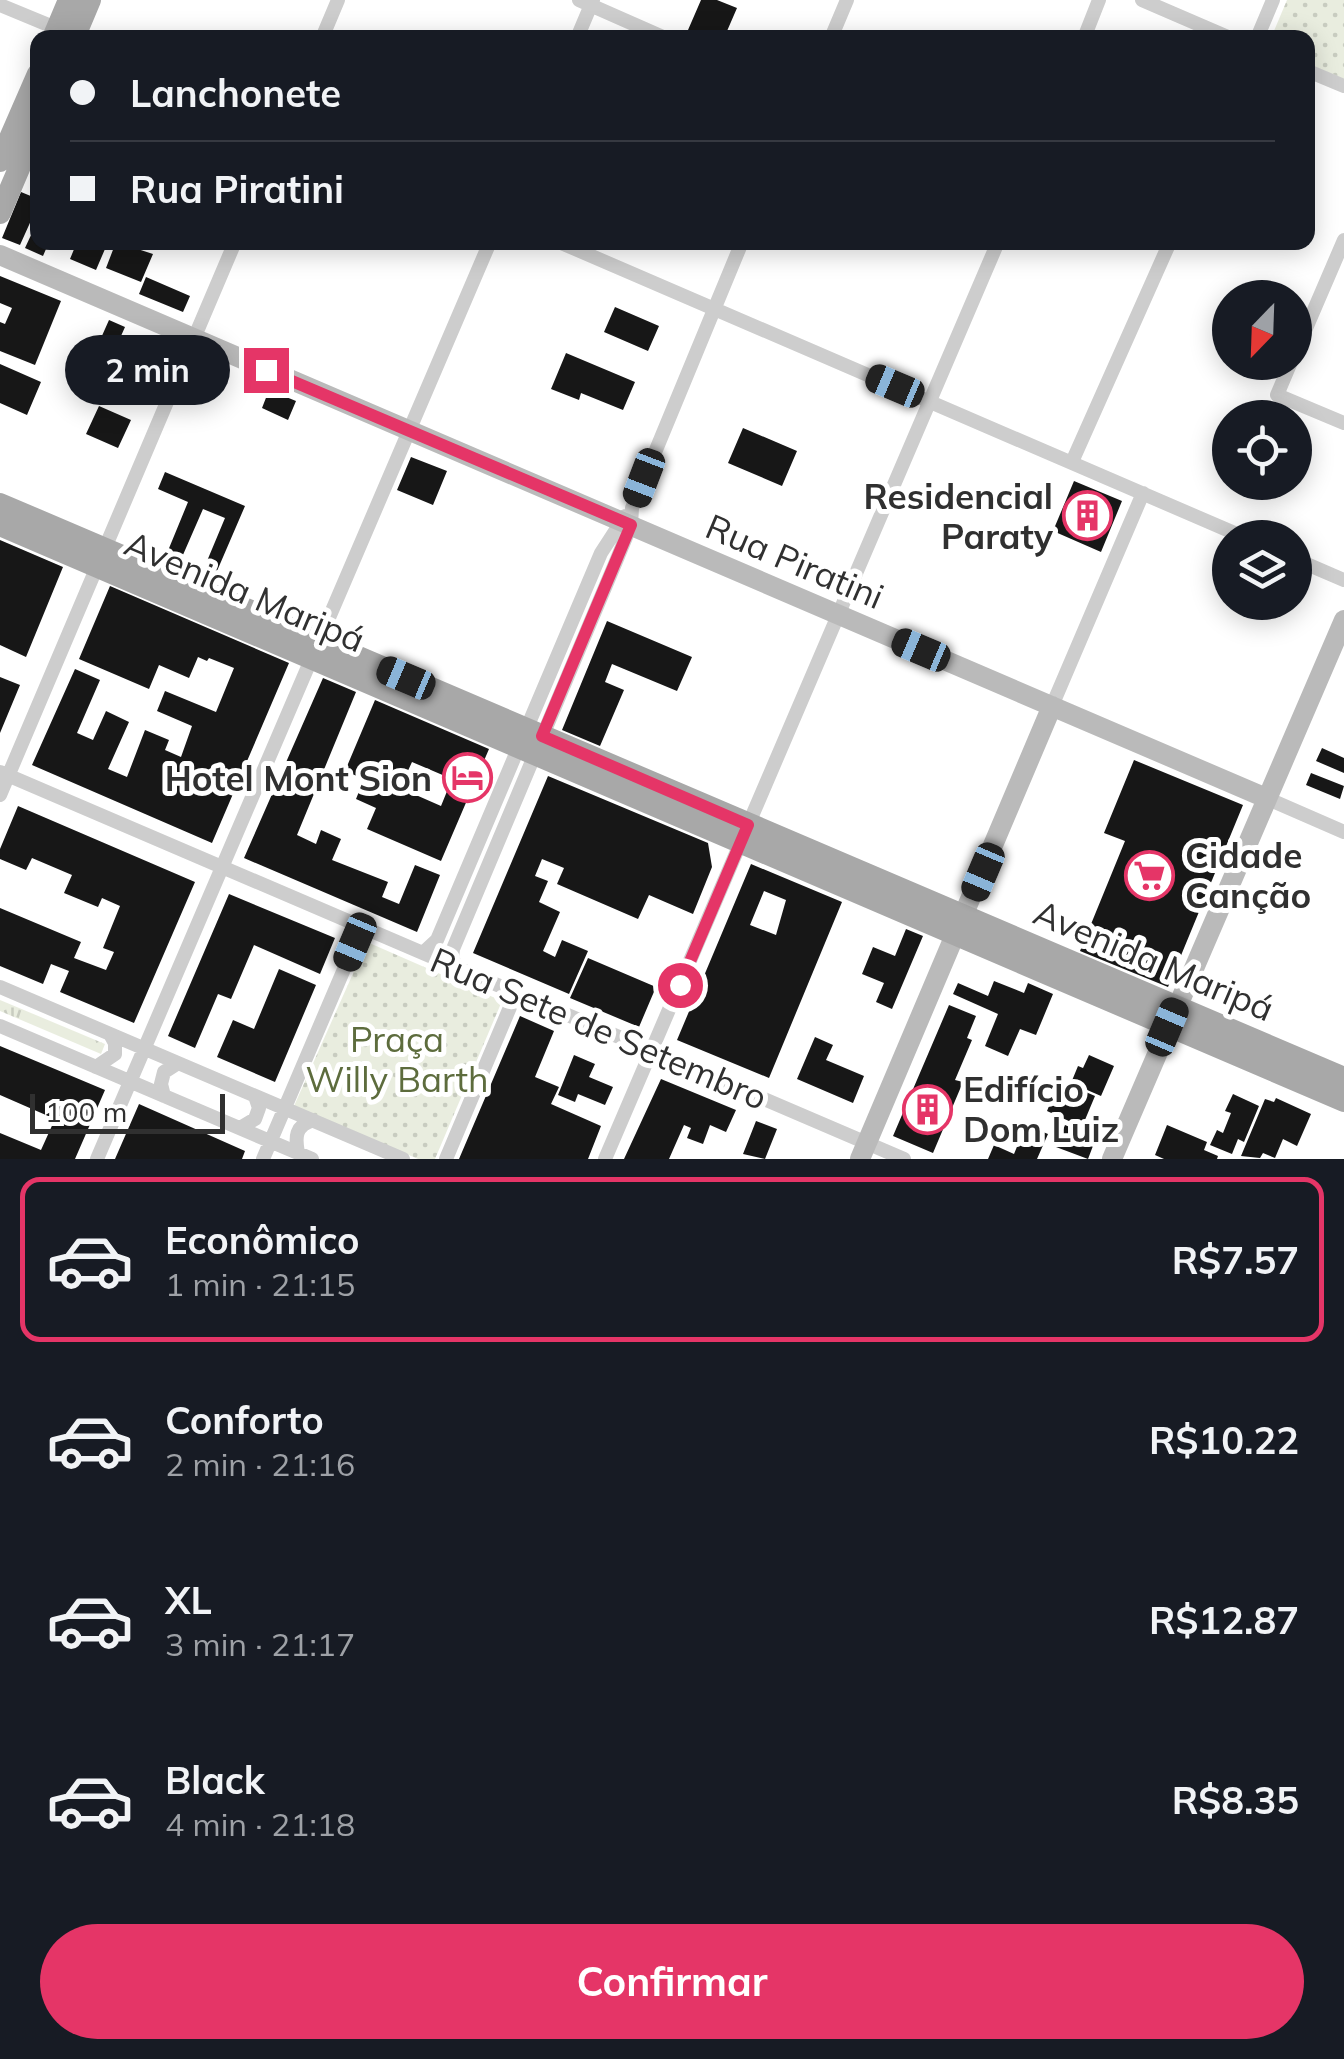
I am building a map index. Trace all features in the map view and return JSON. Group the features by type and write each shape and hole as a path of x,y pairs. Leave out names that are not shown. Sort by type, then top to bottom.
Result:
{"main road":[{"path":"67,30 69,0"},
{"path":"71,30 90,0"},
{"path":"0,161 30,92"},
{"path":"0,213 30,143"},
{"name":"Avenida Maripá","path":"0,504 102,558 931,914 1139,1016 1166,1010 1344,1102"},
{"name":"Avenida Maripá","path":"0,525 102,558"},
{"name":"Avenida Maripá","path":"988,940 1344,1078"}],"street":[{"path":"325,30 338,0"},
{"path":"834,30 847,0"},
{"path":"1087,30 1100,0"},
{"path":"1142,0 1211,30"},
{"path":"1260,30 1273,0"},
{"path":"579,30 588,2 648,30"},
{"path":"0,5 54,30"},
{"path":"1315,74 1344,86"},
{"path":"1312,314 1344,240"},
{"path":"0,795 4,774 102,558 232,250"},
{"path":"97,1159 487,250"},
{"path":"577,250 1212,523"},
{"path":"422,953 432,947 440,932 503,784 555,706 739,250"},
{"path":"605,1159 995,250"},
{"path":"1072,462 1167,250"},
{"name":"Rua Piratini","path":"0,255 409,430 628,518 838,614 1344,832"},
{"path":"1284,380 1278,395 1344,423"},
{"path":"863,1151 1143,493"},
{"path":"458,968 452,958 457,939 519,791 539,699 601,553 628,518"},
{"path":"601,553 611,552 617,559"},
{"path":"1312,566 1344,580"},
{"path":"1112,1159 1166,1010 1344,620"},
{"path":"539,699 546,709 555,706"},
{"name":"Rua Sete de Setembro","path":"4,774 651,1051 863,1151 904,1159"},
{"path":"503,784 515,777 519,791"},
{"path":"263,1159 362,927"},
{"path":"440,932 445,939 457,939"},
{"path":"0,987 403,1159"},
{"path":"446,1159 516,993"},
{"path":"0,1026 305,1156"},
{"path":"96,1067 115,1054 110,1034"},
{"path":"164,1096 164,1072 178,1063"},
{"path":"240,1128 255,1119 259,1108 254,1096"},
{"path":"305,1156 296,1134 302,1125 313,1120"}],"green space":[{"path":"1287,0 1344,0 1344,79 1315,67 1315,30 1274,30"},
{"name":"Praça Willy Barth","path":"367,942 502,1001 435,1159 418,1159 294,1106"},
{"path":"0,1000 105,1044 101,1054 0,1011"}],"building":[{"path":"701,0 717,0 737,8 727,30 688,30"},
{"path":"21,192 30,196 30,223 20,245 2,238"},
{"path":"30,237 30,250 46,250 43,256 25,248"},
{"path":"74,250 105,250 96,270 70,259"},
{"path":"113,250 153,254 141,282 106,268"},
{"path":"0,276 61,301 35,365 0,351 0,322 5,324 12,308 0,303"},
{"path":"146,277 190,296 183,312 139,294"},
{"path":"615,307 659,326 648,351 604,332"},
{"path":"109,320 125,327 113,354 97,347"},
{"path":"566,353 635,382 623,410 581,393 579,400 551,389"},
{"path":"0,364 41,382 27,415 0,403"},
{"path":"269,390 296,401 288,420 262,408"},
{"path":"99,406 131,420 118,448 86,434"},
{"path":"743,428 797,451 782,486 728,463"},
{"path":"411,457 447,471 433,505 397,490"},
{"path":"165,472 245,506 214,578 202,573 225,518 203,509 179,564 165,558 188,502 158,489"},
{"name":"Residencial Paraty","path":"1074,481 1122,501 1101,552 1053,531"},
{"path":"0,540 63,567 26,657 0,645"},
{"path":"110,586 289,663 212,843 32,765 75,669 100,680 77,733 93,740 106,711 129,722 108,769 127,777 145,730 169,740 165,750 181,757 192,726 157,711 165,691 216,712 234,668 209,658 207,661 198,657 189,678 159,665 149,689 79,659"},
{"path":"607,621 692,657 677,691 612,664 605,682 624,690 600,746 562,730"},
{"path":"0,677 20,685 0,733"},
{"path":"323,678 356,692 297,835 316,844 321,830 341,839 332,860 388,882 382,897 399,904 415,865 440,875 417,932 244,858"},
{"path":"375,700 489,749 441,861 367,829 376,808 356,799 364,779 345,771","holes":["412,762 452,779 441,806 400,788"]},
{"path":"1322,748 1344,758 1344,773 1316,761"},
{"path":"1134,760 1243,805 1168,987 1080,951 1125,841 1104,833"},
{"path":"1311,773 1344,786 1340,799 1306,785"},
{"path":"548,776 708,843 712,867 693,914 649,895 638,919 557,884 564,868 542,859 535,876 548,881 539,902 560,912 543,951 555,957 562,940 588,951 569,994 473,953"},
{"path":"18,806 195,882 134,1023 60,992 69,971 51,964 43,984 0,966 0,908 81,942 74,958 106,970 114,952 103,948 120,906 102,898 98,907 64,893 72,875 32,858 26,870 0,859 0,849"},
{"path":"751,864 842,902 769,1078 677,1040","holes":["764,891 786,900 776,935 750,925"]},
{"path":"229,894 335,938 320,974 254,945 231,999 218,994 195,1048 168,1036"},
{"path":"906,929 923,936 892,1009 876,1002 884,983 862,974 873,947 895,956"},
{"path":"588,958 656,987 639,1027 570,998"},
{"path":"279,969 316,985 275,1082 217,1057 233,1020 254,1029"},
{"path":"994,981 1024,993 1028,983 1053,994 1036,1035 1020,1029 1008,1056 985,1046 998,1014 953,994 958,983 988,996"},
{"name":"Edifício Dom Luiz","path":"949,1005 976,1016 967,1038 972,1040 955,1080 963,1082 933,1153 893,1136"},
{"path":"520,1016 554,1031 535,1077 559,1087 551,1104 601,1126 588,1159 459,1159"},
{"path":"815,1037 833,1045 826,1060 864,1076 853,1103 797,1079"},
{"path":"0,1046 105,1090 75,1159 0,1159 0,1133 41,1150 55,1119 0,1095"},
{"path":"574,1055 595,1064 589,1077 613,1087 605,1105 578,1094 575,1102 558,1095"},
{"path":"1089,1055 1114,1066 1101,1096 1071,1083 1078,1066 1083,1068"},
{"path":"661,1079 736,1110 726,1132 710,1125 703,1144 687,1138 691,1128 684,1125 669,1159 624,1159"},
{"path":"1079,1089 1095,1096 1082,1127 1047,1111 1054,1094 1073,1102"},
{"path":"1233,1094 1259,1106 1244,1142 1238,1139 1232,1154 1210,1145 1217,1130 1223,1133 1231,1113 1225,1111"},
{"path":"1276,1098 1311,1114 1297,1146 1283,1139 1275,1158 1263,1153 1260,1158 1241,1156 1265,1099 1274,1102"},
{"path":"139,1104 245,1151 242,1159 115,1159"},
{"path":"756,1121 777,1129 765,1159 743,1154"},
{"path":"1026,1125 1048,1134 1037,1159 988,1159 994,1145 1014,1154"},
{"path":"1065,1125 1096,1138 1088,1159 1056,1147"},
{"path":"1167,1125 1207,1142 1204,1150 1218,1156 1217,1159 1164,1159 1155,1155"}],"place":[{"name":"Residencial Paraty","path":"1088,516"},
{"name":"Hotel Mont Sion","path":"467,778"},
{"name":"Cidade Canção","path":"1150,875"},
{"name":"Edifício Dom Luiz","path":"928,1109"}],"route":[{"path":"266,370 631,525 542,736 748,825 680,985"}]}
